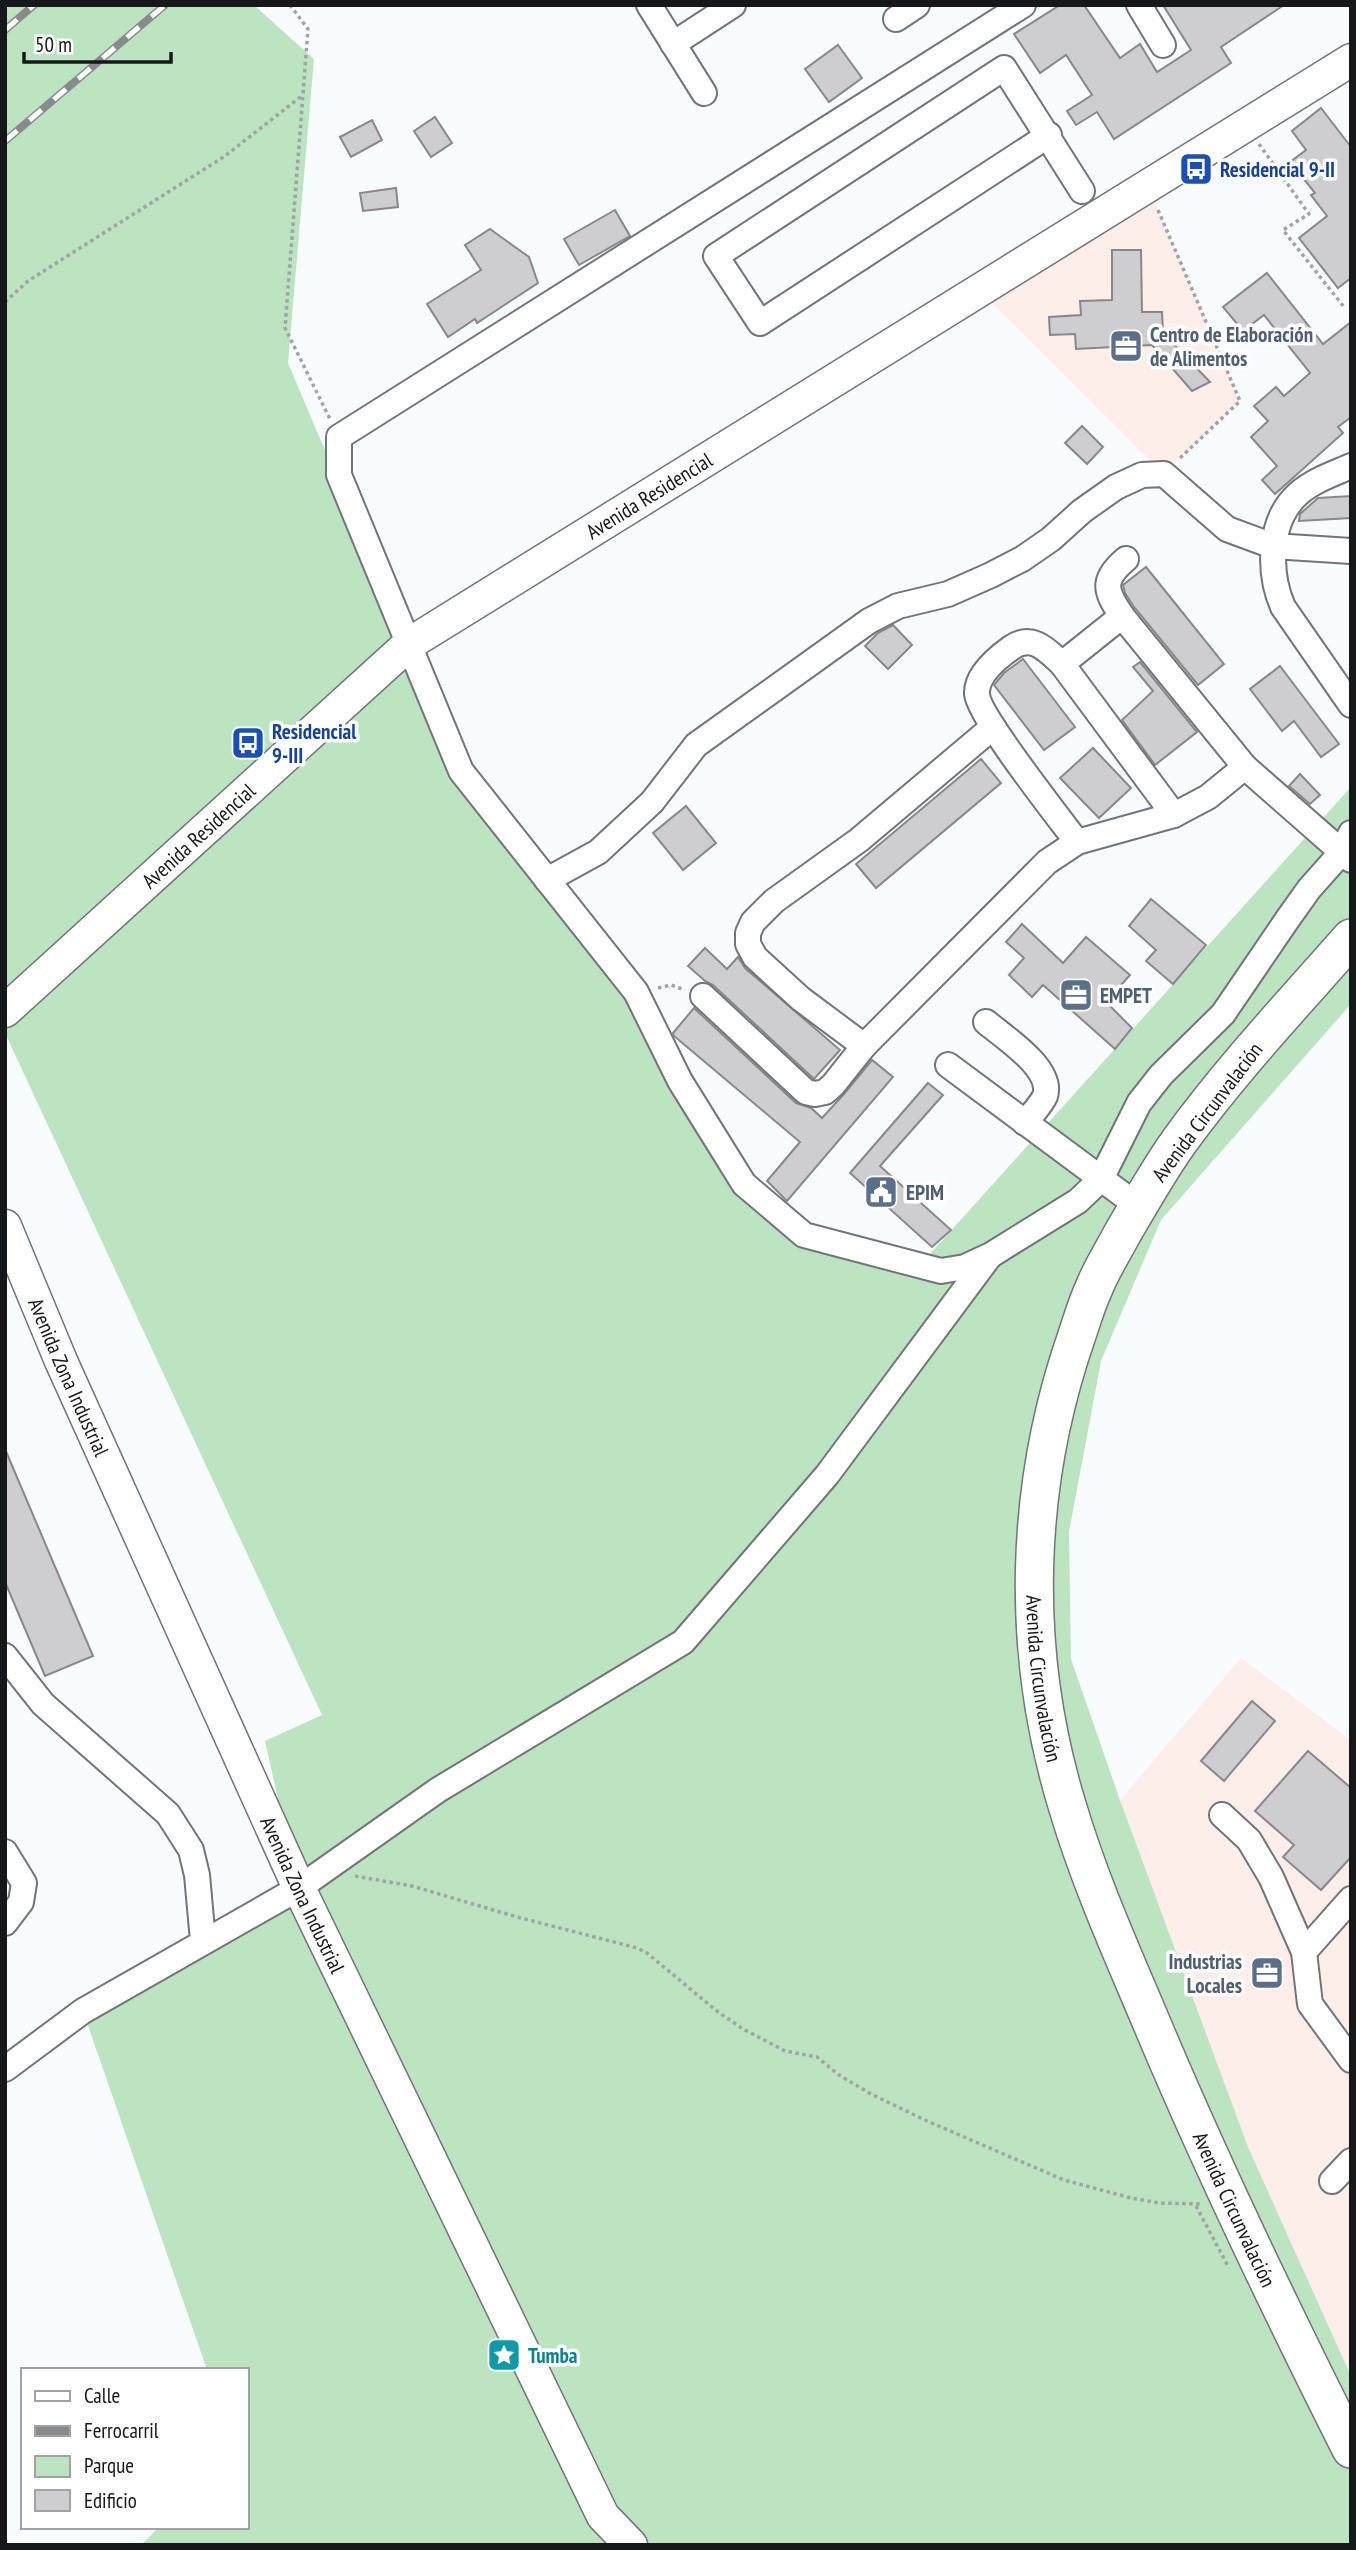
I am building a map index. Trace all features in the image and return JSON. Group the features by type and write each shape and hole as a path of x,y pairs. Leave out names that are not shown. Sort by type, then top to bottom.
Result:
{"highway":[{"name":"Avenida Circunvalación","path":"1351,938 1219,1091 1177,1144 1138,1206 1094,1288 1071,1351 1049,1433 1036,1524 1032,1597 1037,1667 1046,1721 1066,1801 1089,1874 1184,2099 1351,2449"}],"main road":[{"name":"Avenida Residencial","path":"5,1011 409,645 1351,60"},
{"path":"5,990 43,977"},
{"name":"Avenida Zona Industrial","path":"5,1226 61,1361 299,1888 603,2516 631,2545"}],"street":[{"path":"649,5 704,93"},
{"path":"673,44 733,5"},
{"path":"896,19 918,5"},
{"path":"1023,5 339,437 339,475 461,771 636,992 680,1081 744,1184 804,1235 941,1271 965,1267 991,1255 1077,1201 1101,1179 1139,1103 1161,1075 1223,1014 1294,910 1348,848 1245,766 1210,727 1122,616 1107,587 1109,578 1126,559"},
{"path":"1139,5 1163,45"},
{"path":"1048,135 760,323 716,256 1003,68 1048,135 1082,191 1075,233"},
{"path":"1082,191 1136,193"},
{"path":"1351,466 1311,485 1293,499 1280,524 1273,546 1272,571 1283,607 1351,705"},
{"path":"547,880 598,852 652,803 696,745 869,621 898,606 948,594 1022,559 1116,487 1142,475 1164,474 1227,529 1273,546 1351,551"},
{"path":"1062,664 1122,616"},
{"path":"1077,842 993,727 977,696 978,684 989,667 1017,643 1031,641 1041,645 1062,664 1174,816"},
{"path":"864,1046 801,999 755,957 748,944 752,922 774,901 859,840 993,727"},
{"path":"703,996 806,1092 825,1092 864,1046 1047,862 1077,842 1174,816 1208,797 1245,766"},
{"path":"986,1022 1031,1060 1042,1072 1047,1083 1044,1098 1025,1123"},
{"path":"948,1065 1138,1206"},
{"path":"5,2069 83,2011 299,1888 438,1790 683,1642 827,1475 991,1255"},
{"path":"941,1271 948,1291 943,1320"},
{"path":"5,1656 43,1704 168,1814 191,1850 197,1875 203,1941"},
{"path":"1222,1815 1248,1840 1271,1877 1304,1952 1310,2004 1351,2060"},
{"path":"5,1852 24,1883 21,1902 5,1923"},
{"path":"1304,1952 1351,1899"},
{"path":"1332,2181 1351,2161"},
{"path":"603,2516 616,2545"}],"path":[{"path":"290,5 308,29 285,328 339,437"},
{"path":"5,302 28,281 225,156 303,95"},
{"path":"1246,125 1309,214 1283,230 1344,307"},
{"path":"1136,193 1240,401 1164,474"},
{"path":"636,992 671,985 703,996"},
{"path":"352,1875 412,1886 637,1948 647,1953 718,2012 785,2052 817,2057 839,2075 893,2106 1064,2180 1160,2203 1196,2206 1230,2195"}],"shaded area":[{"name":"Centro de Elaboración de Alimentos","path":"1148,186 1240,401 1164,474 979,290"},
{"name":"Industrias Locales","path":"1241,1658 1351,1740 1351,2376 1248,2147 1120,1800"}],"green space":[{"path":"5,5 254,5 314,59 288,363 461,771 636,992 714,1135 804,1235 920,1265 1351,787 1351,1004 1161,1220 1101,1361 1069,1532 1071,1659 1248,2147 1351,2376 1351,2545 141,2545 157,2529 248,2529 248,2368 206,2368 83,2011 298,1889 265,1741 322,1715 5,1033"}],"building":[{"path":"1060,5 1084,5 1120,58 1140,44 1157,72 1191,50 1163,5 1284,5 1221,47 1231,63 1114,139 1097,112 1076,125 1067,111 1092,95 1066,55 1040,73 1014,34"},
{"path":"838,45 862,78 829,102 805,69"},
{"path":"1321,108 1351,147 1351,278 1338,288 1299,238 1327,216 1311,195 1315,193 1290,162 1306,150 1292,131"},
{"path":"435,117 452,143 431,157 414,131"},
{"path":"372,120 382,140 351,157 340,137"},
{"path":"396,188 398,207 363,211 360,193"},
{"path":"615,210 630,236 579,265 564,239"},
{"path":"490,229 529,257 538,283 477,323 475,319 448,337 427,304 481,270 465,245"},
{"path":"1112,250 1141,250 1142,312 1162,312 1163,333 1210,382 1192,391 1152,345 1076,349 1075,334 1050,335 1049,317 1081,315 1080,301 1112,300"},
{"path":"1267,273 1323,344 1351,322 1351,417 1338,427 1343,433 1275,494 1262,480 1277,466 1251,437 1268,421 1254,406 1276,387 1284,396 1310,373 1264,315 1243,331 1223,307"},
{"path":"1082,426 1103,447 1087,464 1065,443"},
{"path":"1351,496 1351,518 1299,521 1300,514 1318,498"},
{"path":"1146,567 1224,664 1198,685 1125,593 1123,585"},
{"path":"893,625 912,645 888,669 865,646 878,633"},
{"path":"1023,659 1075,727 1044,750 994,685 1004,673"},
{"path":"1140,662 1197,732 1155,765 1122,720 1153,691 1133,667"},
{"path":"1280,666 1339,744 1321,757 1294,721 1282,731 1250,689"},
{"path":"1093,748 1131,788 1099,818 1060,778"},
{"path":"981,759 1001,783 876,888 856,864"},
{"path":"1300,774 1320,795 1310,804 1289,786"},
{"path":"686,806 716,843 683,870 653,833"},
{"path":"1151,899 1206,945 1173,984 1146,961 1156,950 1129,926"},
{"path":"1022,924 1063,963 1086,937 1130,975 1106,1002 1132,1028 1115,1049 1043,985 1032,997 1009,975 1024,958 1006,942"},
{"path":"705,948 727,969 738,957 745,968 840,1050 814,1079 713,985 688,966"},
{"path":"694,1008 796,1103 811,1108 822,1118 872,1060 893,1077 787,1201 767,1181 800,1142 674,1036 673,1033"},
{"path":"928,1083 943,1095 880,1166 951,1230 932,1247 850,1173"},
{"path":"5,1449 93,1656 45,1676 5,1582"},
{"path":"1252,1701 1275,1721 1224,1781 1201,1761"},
{"path":"1308,1751 1351,1788 1351,1857 1321,1890 1283,1857 1294,1845 1255,1811"}],"railway":[{"path":"5,30 34,5"},
{"path":"5,141 165,5"}],"place":[{"name":"Residencial 9-II","path":"1196,169"},
{"name":"Centro de Elaboración de Alimentos","path":"1126,346"},
{"name":"Residencial 9-III","path":"248,743"},
{"name":"EMPET","path":"1076,995"},
{"name":"EPIM","path":"881,1192"},
{"name":"Industrias Locales","path":"1267,1973"},
{"name":"Tumba","path":"504,2355"}]}
